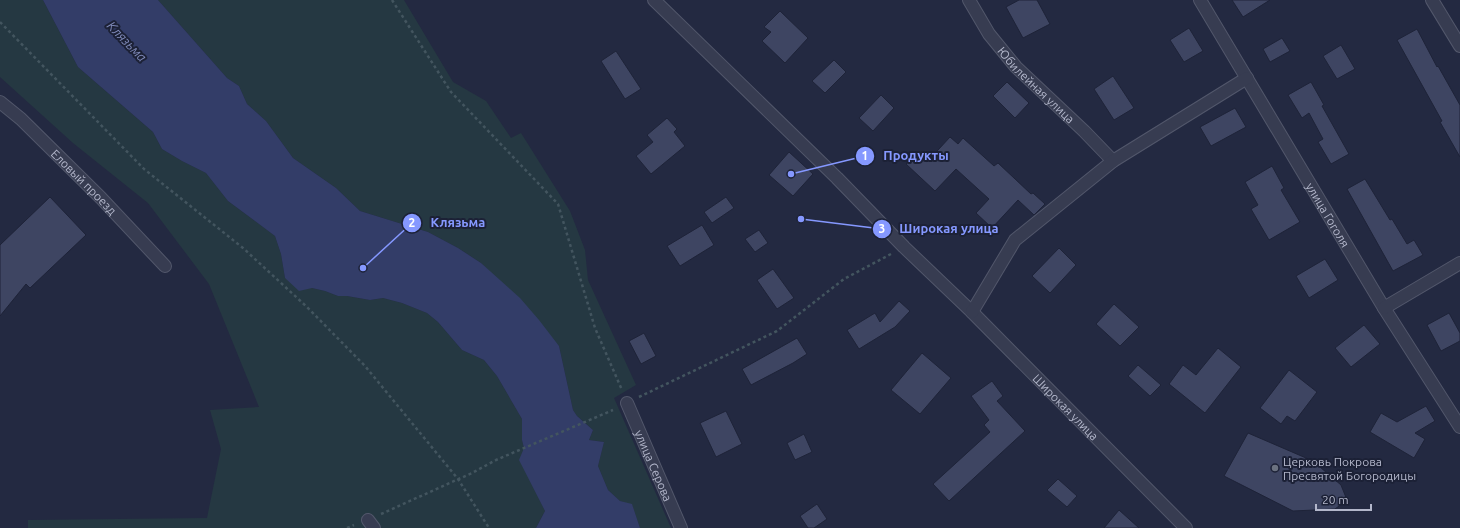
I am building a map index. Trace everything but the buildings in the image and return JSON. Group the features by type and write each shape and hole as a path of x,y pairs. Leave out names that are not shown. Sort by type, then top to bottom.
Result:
{"street":[{"name":"Широкая улица","path":"654,0 837,178 904,247 972,312 1186,528"},
{"name":"Юбилейная улица","path":"969,0 989,34 1016,67 1084,131 1113,161"},
{"name":"улица Гоголя","path":"1200,0 1384,308 1460,427"},
{"path":"1432,0 1460,46"},
{"path":"972,312 1015,240 1113,161 1247,78"},
{"name":"Еловый проезд","path":"0,102 21,119 96,193 165,266"},
{"path":"1384,308 1460,263"},
{"name":"улица Серова","path":"627,403 681,528"}],"path":[{"path":"392,0 451,92 558,204 594,328 627,403"},
{"path":"0,22 144,169 243,248 307,307 365,366 458,479 489,528"},
{"path":"347,528 371,524 496,460 595,418 777,330 844,279 904,247"}],"shaded area":[{"path":"0,0 43,0 78,67 153,132 162,149 206,173 228,201 275,236 281,254 285,278 338,296 370,300 383,298 402,303 427,313 438,322 462,350 484,360 497,376 522,419 522,440 524,448 520,460 545,511 536,528 28,528 28,520 207,518 221,449 210,410 259,407 209,284 148,203 73,143 0,77"},
{"path":"158,0 404,0 453,82 486,101 511,138 521,133 570,211 585,250 588,280 636,385 614,398 671,528 640,528 632,505 620,501 608,490 598,466 604,442 589,440 593,430 577,416 573,410 559,346 481,263 458,248 428,232 360,211 336,188 293,158 266,121 247,104 239,86 227,78"}],"water":[{"path":"43,0 158,0 227,78 239,86 247,104 266,121 293,158 336,188 360,211 428,232 458,248 481,263 520,298 559,346 573,410 577,416 593,430 589,440 604,442 598,466 608,490 620,501 632,504 640,528 536,528 545,511 519,460 524,448 522,440 522,419 497,376 484,360 462,350 438,322 427,313 402,303 383,298 370,300 338,296 312,288 299,291 285,278 281,254 275,236 228,201 206,173 162,149 153,132 78,67"}],"place":[{"name":"Продукты","path":"791,174"},
{"name":"Широкая улица","path":"801,219"},
{"name":"Клязьма","path":"363,268"},
{"name":"Церковь Покрова Пресвятой Богородицы","path":"1275,468"}]}
